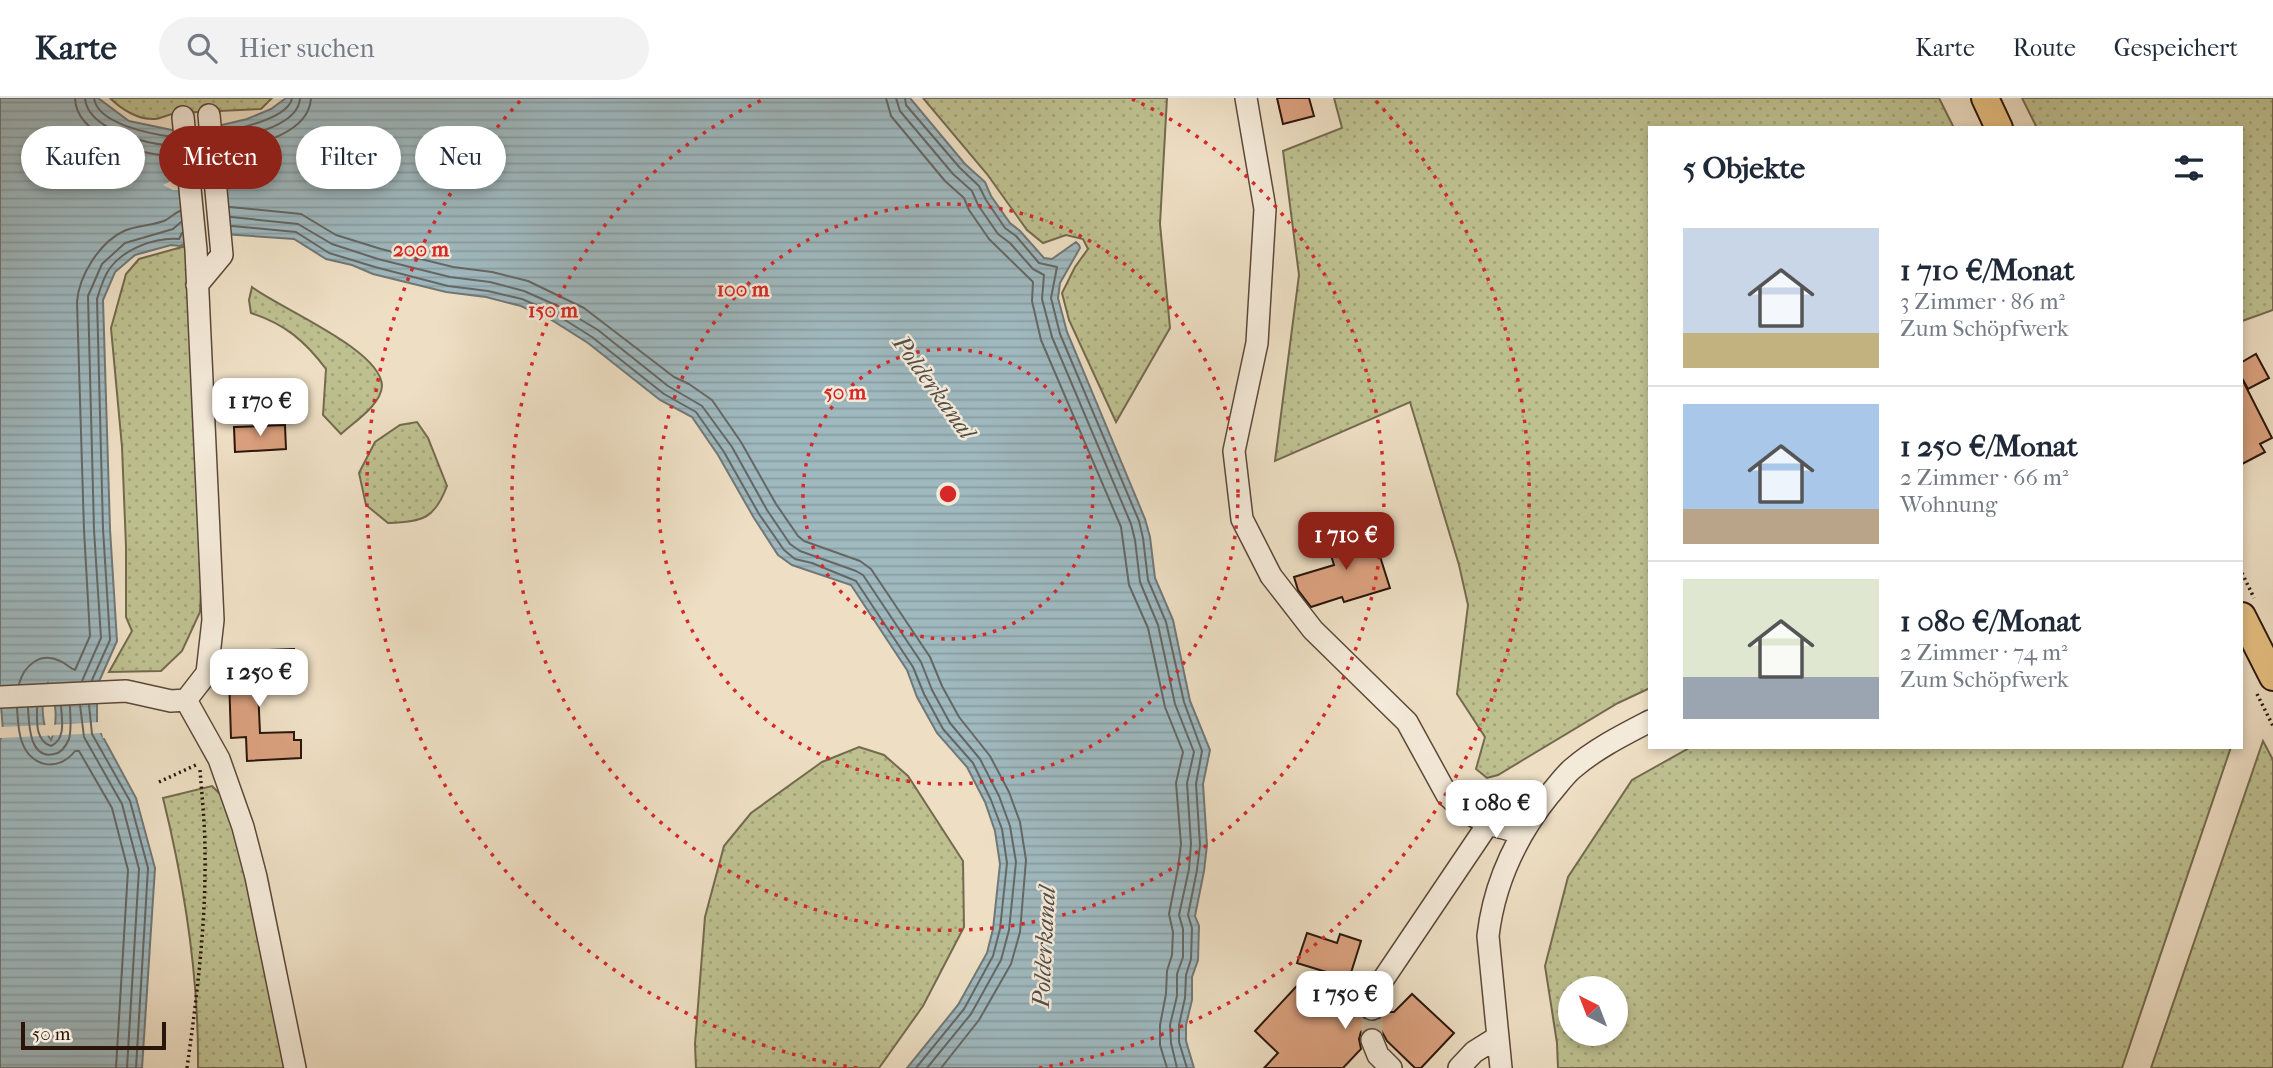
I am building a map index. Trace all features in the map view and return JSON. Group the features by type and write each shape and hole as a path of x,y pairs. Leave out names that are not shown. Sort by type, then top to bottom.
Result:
{"main road":[{"path":"1984,98 1998,126"},
{"path":"2243,617 2271,673"}],"street":[{"path":"1246,98 1265,209 1257,343 1234,451 1242,519 1271,576 1313,629 1407,722 1447,795 1462,809 1488,824 1522,833"},
{"path":"197,285 222,255 209,115"},
{"path":"0,696 112,691 138,692 171,701 186,700 206,673 213,620 196,250 183,117"},
{"path":"186,700 219,759 243,827 256,877 295,1068"},
{"path":"1501,1068 1488,936 1503,875 1522,833 1570,771 1611,741 1648,723"},
{"path":"1372,1009 1378,987 1488,824"},
{"path":"1459,1068 1474,1052 1498,1037"},
{"path":"1372,1041 1378,1055 1391,1068"}],"path":[{"path":"234,672 307,670"},
{"path":"159,782 202,762 200,773 205,852 204,919 187,1068"}],"green space":[{"path":"110,98 272,98 261,109 177,113 155,119 130,113"},
{"path":"923,98 1167,98 1160,224 1170,328 1116,422 1069,320 1062,293 1088,249 1083,239 1066,235 1043,243 1027,230 987,174"},
{"path":"1334,98 1939,98 1953,126 1648,126 1648,689 1618,703 1498,775 1487,778 1476,769 1485,737 1457,694 1468,605 1459,565 1410,402 1275,461 1299,275 1283,151 1342,128"},
{"path":"2022,98 2273,98 2273,310 2243,321 2243,126 2036,126"},
{"path":"189,245 202,570 200,612 182,651 161,671 109,672 132,631 126,617 122,447 111,328 126,274 139,259"},
{"path":"252,287 348,344 378,372 382,386 377,400 341,434 323,415 326,369 293,335 274,322 251,313 249,300"},
{"path":"417,422 428,438 447,486 437,506 426,516 388,523 366,505 359,473 375,442 400,425"},
{"path":"2263,741 2273,760 2273,1068 2151,1068"},
{"path":"859,747 884,755 908,776 963,861 964,927 923,1006 879,1068 696,1068 695,1044 705,917 724,846 751,813 822,762"},
{"path":"1687,749 2230,749 2122,1068 1558,1068 1557,1043 1545,966 1568,877 1632,780"},
{"path":"212,786 223,797 241,842 290,1068 198,1068 196,1000 189,932 163,798"}],"water":[{"name":"Polderkanal","path":"0,98 98,98 129,121 159,127 159,189 282,189 282,126 212,126 247,119 271,109 286,98 910,98 965,164 985,182 991,196 1010,223 1044,258 1052,259 1076,242 1080,248 1060,283 1058,298 1067,332 1145,519 1155,578 1173,620 1190,701 1210,750 1203,784 1207,845 1195,916 1199,926 1198,960 1192,977 1192,1000 1186,1025 1186,1041 1194,1068 907,1068 958,1005 987,953 993,929 1000,864 995,831 985,802 967,767 937,733 917,697 907,670 851,585 792,565 778,555 692,417 660,400 588,343 550,319 521,306 486,297 446,292 373,274 352,265 326,259 294,239 208,233 180,246 171,245 135,255 115,272 103,300 110,529 117,641 97,686 97,726 136,798 155,868 142,1068 0,1068 0,741 3,731 0,693","holes":["48,683 56,711 51,740 45,728 43,712"]}],"pier":[{"path":"235,118 217,126 172,126"},
{"path":"171,189 223,189 228,236 192,238 183,190"},
{"path":"100,722 107,738 103,738 102,733 0,738 0,727 48,725 50,734 51,725"}],"building":[{"path":"1277,98 1309,98 1314,116 1283,124"},
{"path":"2256,354 2269,378 2248,389 2243,380 2243,361"},
{"path":"2243,381 2272,438 2260,444 2265,452 2243,463"},
{"path":"285,425 286,449 235,452 234,427"},
{"path":"1371,528 1390,588 1344,602 1342,597 1311,607 1298,590 1294,577 1334,565 1327,542"},
{"path":"294,649 295,665 257,666 260,733 294,732 294,740 301,740 301,758 247,761 246,737 231,738 229,677 242,676 242,651"},
{"path":"1307,933 1337,943 1340,934 1361,941 1349,979 1297,963"},
{"path":"1307,975 1344,1013 1360,1013 1368,1021 1376,1021 1385,1012 1394,1012 1412,994 1454,1033 1421,1068 1415,1068 1387,1041 1381,1030 1373,1027 1361,1032 1361,1049 1343,1068 1264,1068 1278,1053 1255,1031"}],"tunnel":[{"path":"1372,1009 1372,1040"}]}
